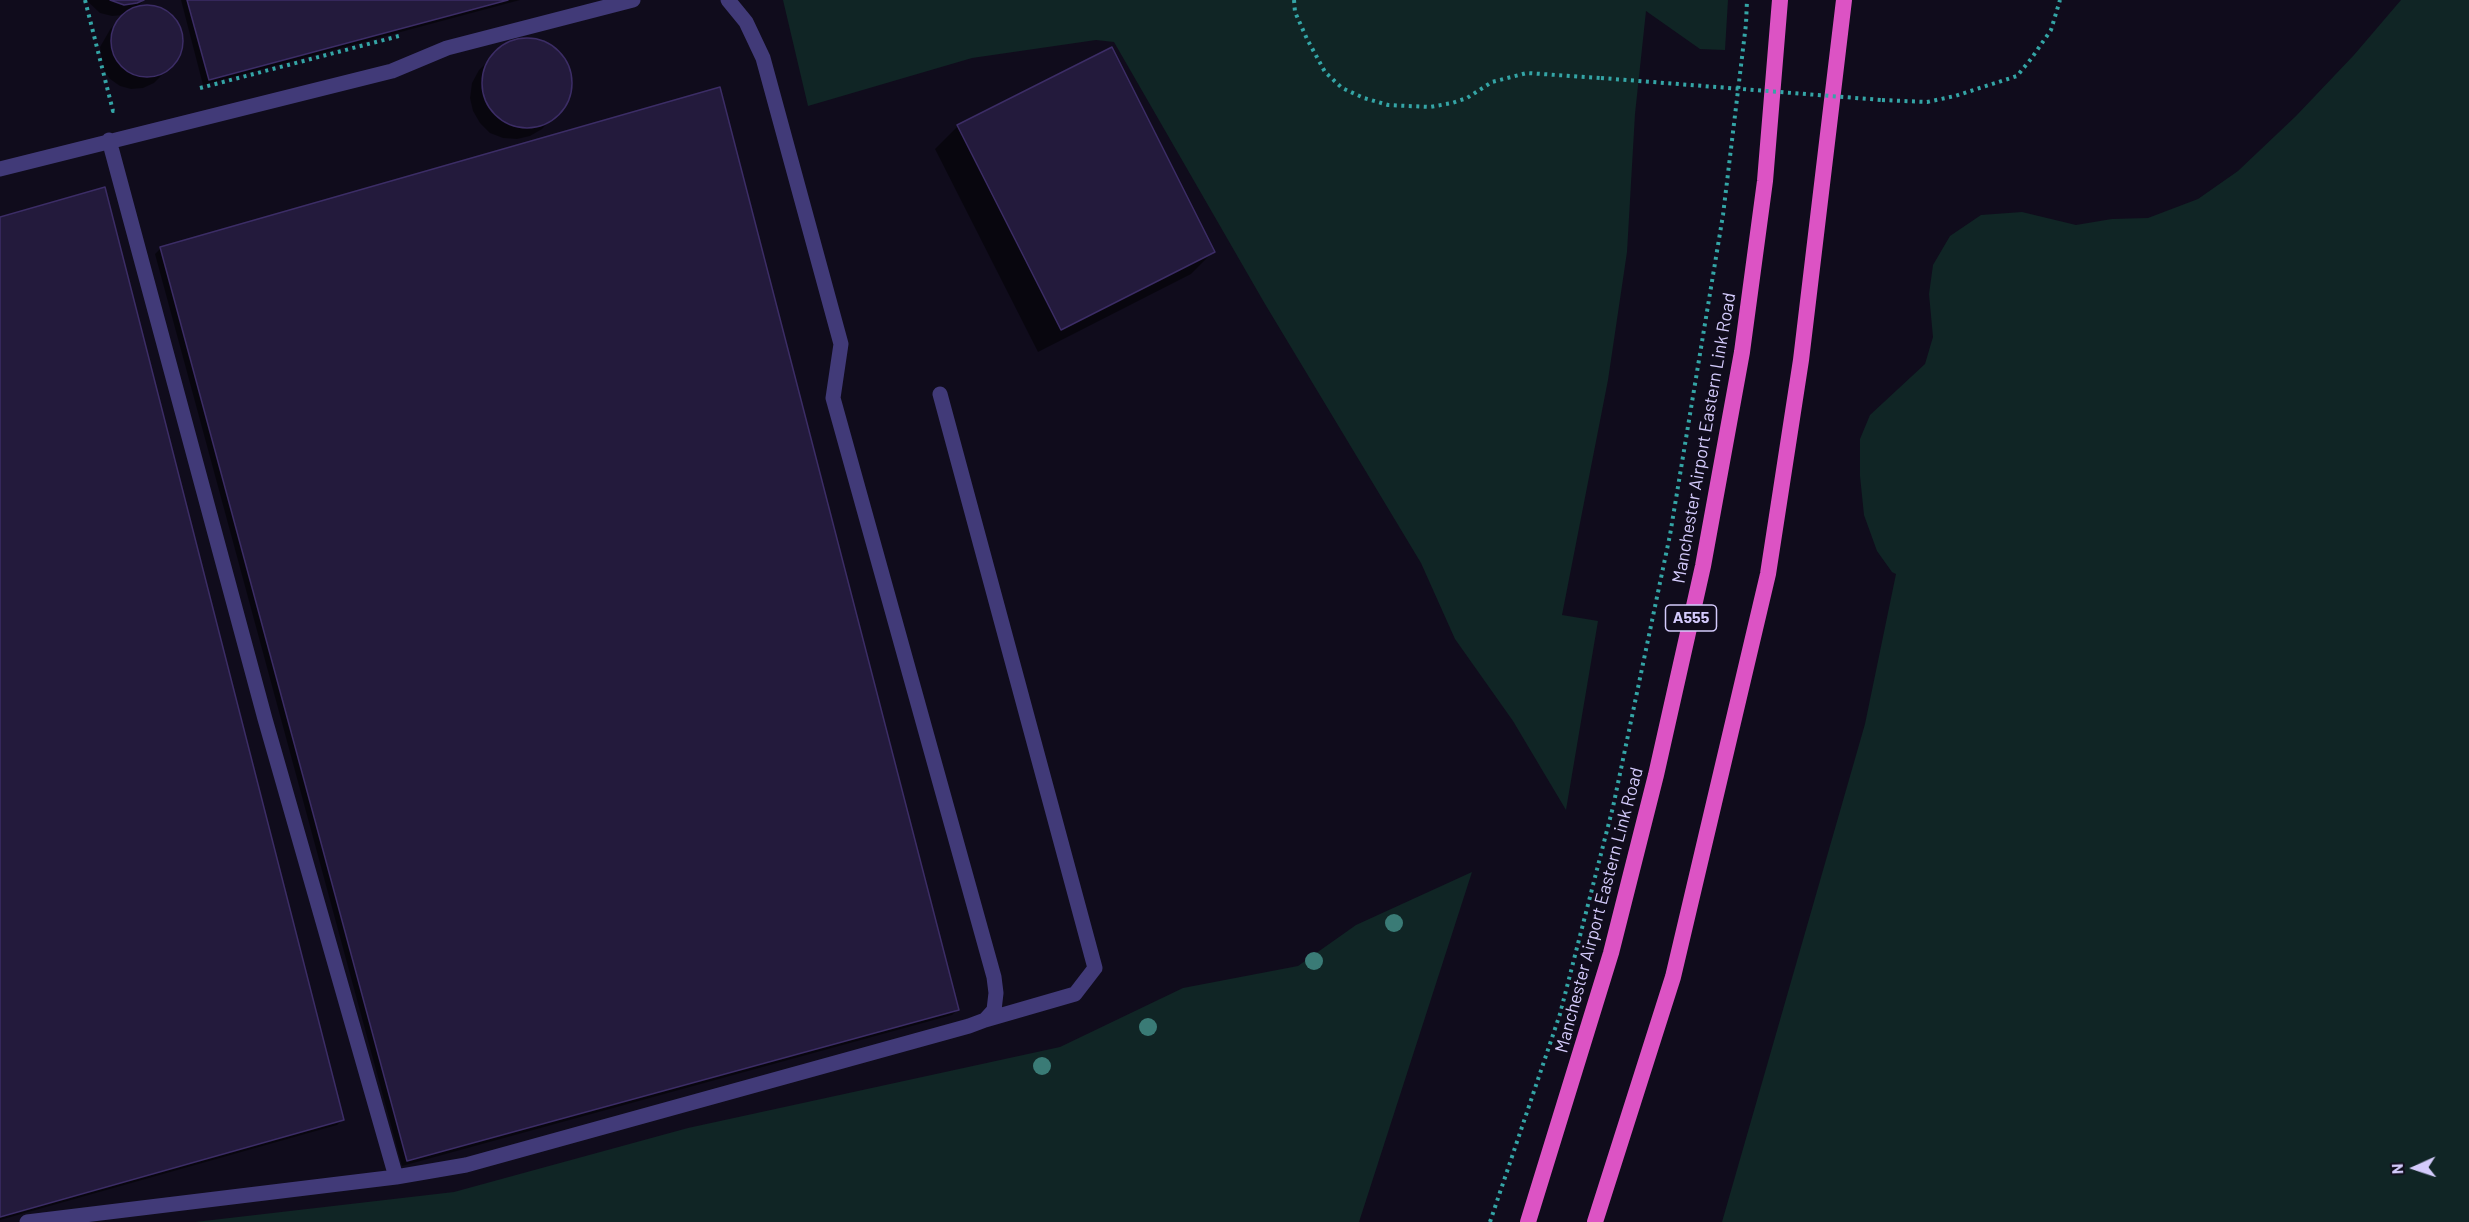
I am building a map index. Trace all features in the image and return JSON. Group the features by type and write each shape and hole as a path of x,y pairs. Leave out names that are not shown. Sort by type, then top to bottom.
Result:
{"highway":[{"name":"Manchester Airport Eastern Link Road","path":"1528,1222 1611,952 1656,775 1703,566 1742,352 1765,181 1780,0"},
{"path":"1595,1222 1673,977 1768,574 1801,360 1844,0"}],"lane":[{"path":"0,169 392,71 447,48 633,0"},
{"path":"728,0 746,22 763,58 842,344 833,398 994,977 996,993 994,1010 985,1020"},
{"path":"109,140 265,719 396,1177"},
{"path":"27,1222 396,1177 466,1166 1075,994 1095,968 940,394"}],"path":[{"path":"85,0 113,111 125,108"},
{"path":"1294,0 1295,12 1325,72 1342,88 1388,105 1430,107 1467,98 1492,82 1527,74 1882,100 1936,100 1991,86 2017,75 2051,30 2060,0"},
{"path":"1490,1222 1560,1014 1618,785 1670,535 1723,215 1747,0"},
{"path":"194,90 401,36"}],"green space":[{"path":"783,0 1728,0 1725,50 1700,49 1646,11 1635,114 1627,252 1608,380 1562,615 1598,621 1566,810 1513,721 1455,639 1421,563 1265,304 1114,42 1096,40 972,58 808,106"},
{"path":"2401,0 2469,0 2469,1222 1722,1222 1865,724 1896,574 1892,572 1877,551 1864,515 1860,476 1860,439 1870,415 1925,364 1933,337 1929,294 1933,265 1950,236 1981,215 2022,212 2076,225 2112,219 2148,218 2198,199 2238,171 2296,116 2354,55"},
{"path":"1472,872 1359,1222 195,1222 454,1192 688,1128 1060,1047 1183,988 1298,966 1356,925"}],"building":[{"path":"110,0 144,0 124,5"},
{"path":"187,0 508,0 209,80"},
{"path":"147,5 167,11 177,21 183,41 177,61 167,71 147,77 127,71 117,61 111,41 117,21 127,11"},
{"path":"527,38 552,46 564,58 572,83 564,108 552,120 527,128 502,120 490,108 482,83 490,58 502,46"},
{"path":"1112,47 1215,252 1061,330 957,125"},
{"path":"720,87 959,1010 407,1161 160,247"},
{"path":"105,187 344,1120 0,1217 0,217"}]}
